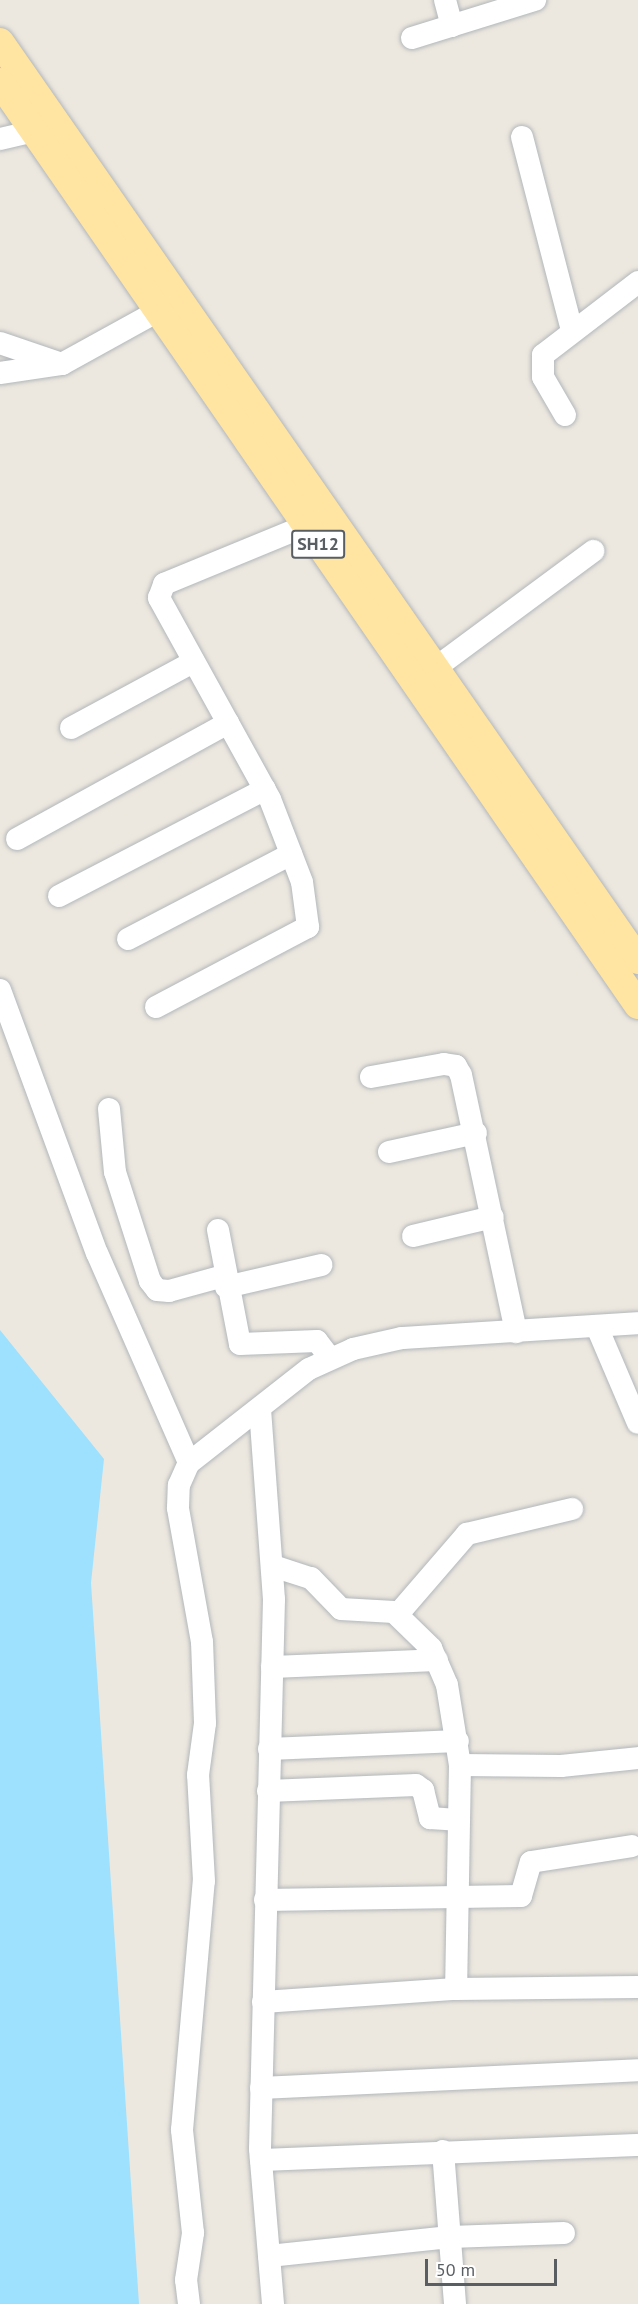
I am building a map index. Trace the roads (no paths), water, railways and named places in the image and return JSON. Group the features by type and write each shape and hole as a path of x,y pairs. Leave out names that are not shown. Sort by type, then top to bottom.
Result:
{"main road":[{"path":"0,42 424,676 638,960"},
{"name":"SH12","path":"0,82 305,526 424,676 638,1005"}],"street":[{"path":"445,0 452,26"},
{"path":"412,38 535,0"},
{"path":"0,139 34,131"},
{"path":"522,137 572,330"},
{"path":"565,415 540,367 543,355 572,330 638,282"},
{"path":"0,373 62,364 158,311"},
{"path":"0,343 62,364"},
{"path":"156,1007 308,927 291,854 265,789 159,598 164,584 305,526"},
{"path":"424,676 593,551"},
{"path":"71,728 193,662"},
{"path":"16,839 228,723"},
{"path":"59,896 265,789"},
{"path":"128,939 291,854"},
{"path":"0,990 97,1253 189,1463"},
{"path":"371,1077 456,1066 476,1133 516,1332"},
{"path":"109,1109 115,1172 150,1281 157,1290 225,1282 321,1265"},
{"path":"389,1152 476,1133"},
{"path":"413,1236 493,1217"},
{"path":"218,1230 225,1282 240,1344 317,1341 329,1358"},
{"path":"189,2304 186,2280 193,2234 182,2130 204,1881 198,1775 205,1723 202,1642 178,1508 179,1485 189,1463 208,1443 260,1409 329,1358 402,1338 638,1323"},
{"path":"597,1327 638,1423"},
{"path":"260,1409 273,1566 261,2088 261,2160 273,2304"},
{"path":"398,1614 467,1534 572,1509"},
{"path":"273,1566 311,1578 341,1609 398,1614 409,1621 437,1660 458,1741 460,1765 457,1820 462,1898 456,1989"},
{"path":"272,1667 437,1660"},
{"path":"269,1749 458,1741"},
{"path":"460,1765 561,1766 638,1758"},
{"path":"268,1791 417,1785 430,1818 457,1820"},
{"path":"265,1899 521,1896 531,1862 632,1846"},
{"path":"262,2002 456,1989 638,1987"},
{"path":"261,2088 638,2070"},
{"path":"261,2160 638,2145"},
{"path":"443,2151 455,2304"},
{"path":"269,2256 450,2236 564,2233"}],"water":[{"path":"0,1330 104,1459 91,1583 139,2304 0,2304"}]}
